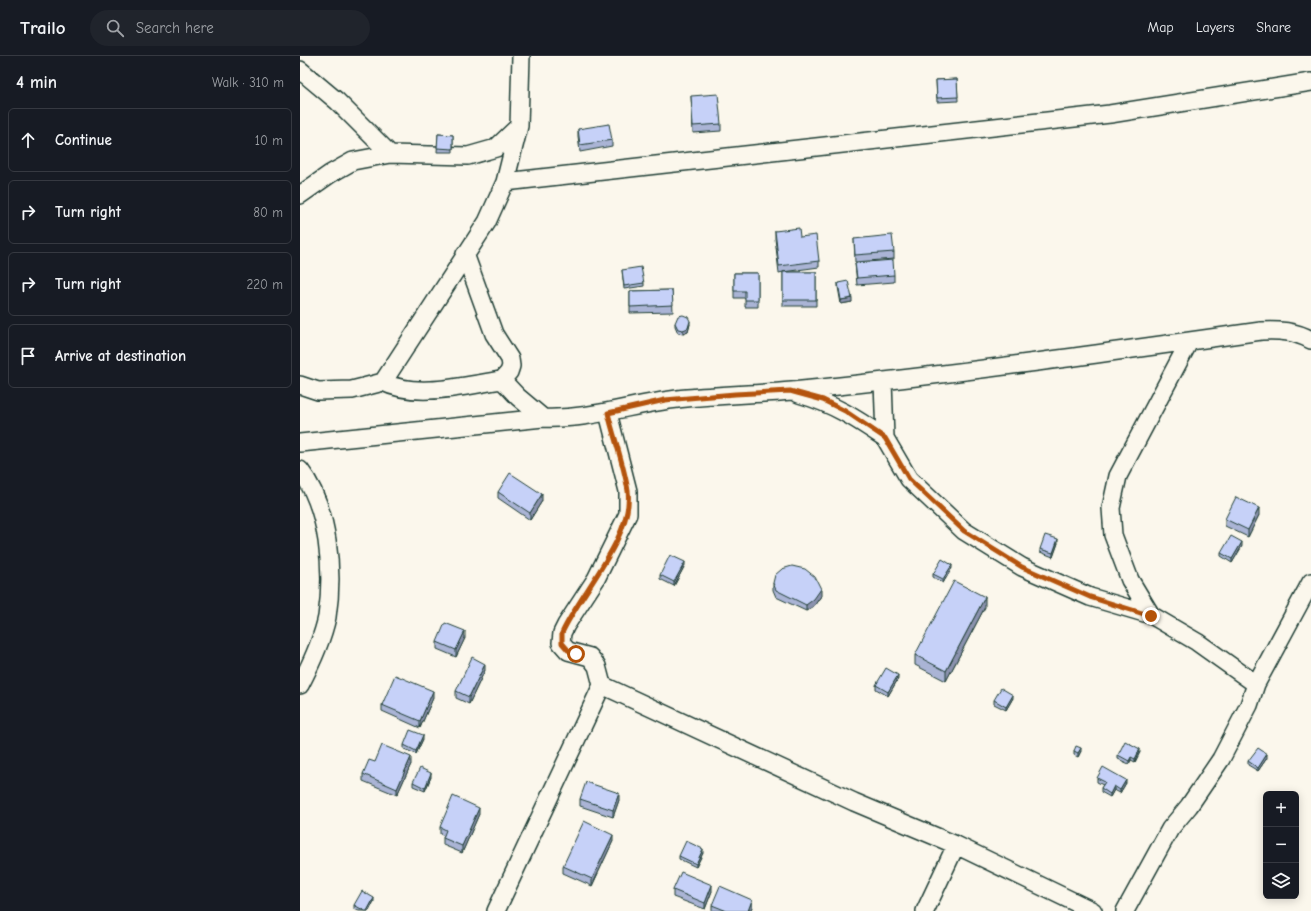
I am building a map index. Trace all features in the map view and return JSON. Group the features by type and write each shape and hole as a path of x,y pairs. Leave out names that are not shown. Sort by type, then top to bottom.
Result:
{"street":[{"path":"300,385 318,391 352,390 383,382 487,222 505,182 519,126 521,56"},
{"path":"300,70 337,101 390,154"},
{"path":"505,182 1110,114 1311,82"},
{"path":"300,195 330,174 353,161 390,154 468,156 496,148 519,126"},
{"path":"383,382 394,388 420,391 502,380 509,372 511,366 510,359 494,334 465,254"},
{"path":"300,443 543,418 568,419 608,413 665,400 790,391 883,381 1280,330 1304,336 1311,340"},
{"path":"1151,616 1130,580 1113,535 1111,508 1118,476 1189,342"},
{"path":"502,380 518,397 543,418"},
{"path":"883,381 885,438"},
{"path":"790,391 823,400 845,411 885,438 909,479 964,531 1022,567 1090,597 1151,616 1197,642 1256,684"},
{"path":"496,911 602,685 597,666 590,657 568,650 562,643 562,638 566,625 596,579 628,514 628,491 608,413"},
{"path":"300,470 320,507 329,555 330,589 324,625 315,654 300,685"},
{"path":"1124,911 1170,829 1189,806 1221,759 1249,704 1256,684 1311,582"},
{"path":"602,685 847,799 956,845 1093,911"},
{"path":"925,911 956,845"}],"building":[{"path":"957,79 958,97 937,98 936,80"},
{"path":"718,94 721,124 693,126 691,96"},
{"path":"609,124 612,140 580,145 578,129"},
{"path":"438,134 453,135 453,149 437,148"},
{"path":"799,228 800,237 816,235 819,261 779,266 775,231"},
{"path":"892,235 894,252 855,255 854,239"},
{"path":"893,260 894,275 857,278 855,263"},
{"path":"641,267 644,283 624,286 622,270"},
{"path":"783,272 816,272 816,300 783,300"},
{"path":"734,273 758,273 758,300 745,300 745,291 734,291"},
{"path":"848,281 852,298 841,300 838,283"},
{"path":"672,290 673,305 630,307 630,291"},
{"path":"683,315 688,317 690,321 688,328 683,330 678,329 675,323 678,316"},
{"path":"510,473 542,494 530,513 498,492"},
{"path":"1236,497 1259,508 1248,530 1225,519"},
{"path":"1045,535 1058,539 1053,553 1040,549"},
{"path":"1231,536 1242,542 1232,559 1221,553"},
{"path":"670,555 685,562 674,582 660,575"},
{"path":"942,559 952,565 943,579 933,574"},
{"path":"792,566 805,569 815,577 821,589 814,599 806,605 776,590 773,583 775,575 782,569"},
{"path":"954,581 985,597 946,671 915,655"},
{"path":"445,623 465,631 456,650 437,642"},
{"path":"472,657 485,664 469,697 456,691"},
{"path":"886,668 898,675 888,692 876,685"},
{"path":"395,675 433,691 420,721 382,705"},
{"path":"1001,688 1013,695 1006,707 994,700"},
{"path":"410,730 423,735 416,751 404,745"},
{"path":"1125,741 1140,749 1135,759 1131,757 1129,761 1118,755"},
{"path":"382,745 411,757 397,789 363,774 369,760 375,762"},
{"path":"1076,746 1081,748 1078,753 1074,751"},
{"path":"1258,748 1267,754 1258,768 1248,761"},
{"path":"1103,767 1126,780 1120,790 1114,786 1110,794 1101,788 1105,782 1097,778"},
{"path":"420,768 431,773 425,788 413,782"},
{"path":"586,782 619,793 613,810 580,799"},
{"path":"453,796 479,808 462,846 443,838 446,830 440,827"},
{"path":"584,821 613,835 592,879 563,866"},
{"path":"686,841 703,849 696,864 679,856"},
{"path":"681,872 712,885 705,903 673,890"},
{"path":"720,886 752,900 748,911 727,911 712,905"},
{"path":"362,891 374,898 367,911 354,905"}],"route":[{"path":"576,654 568,650 562,643 562,633 596,579 628,514 628,491 608,413 665,400 735,394 790,391 823,400 845,411 885,438 909,479 964,531 1022,567 1090,597 1151,616"}]}
